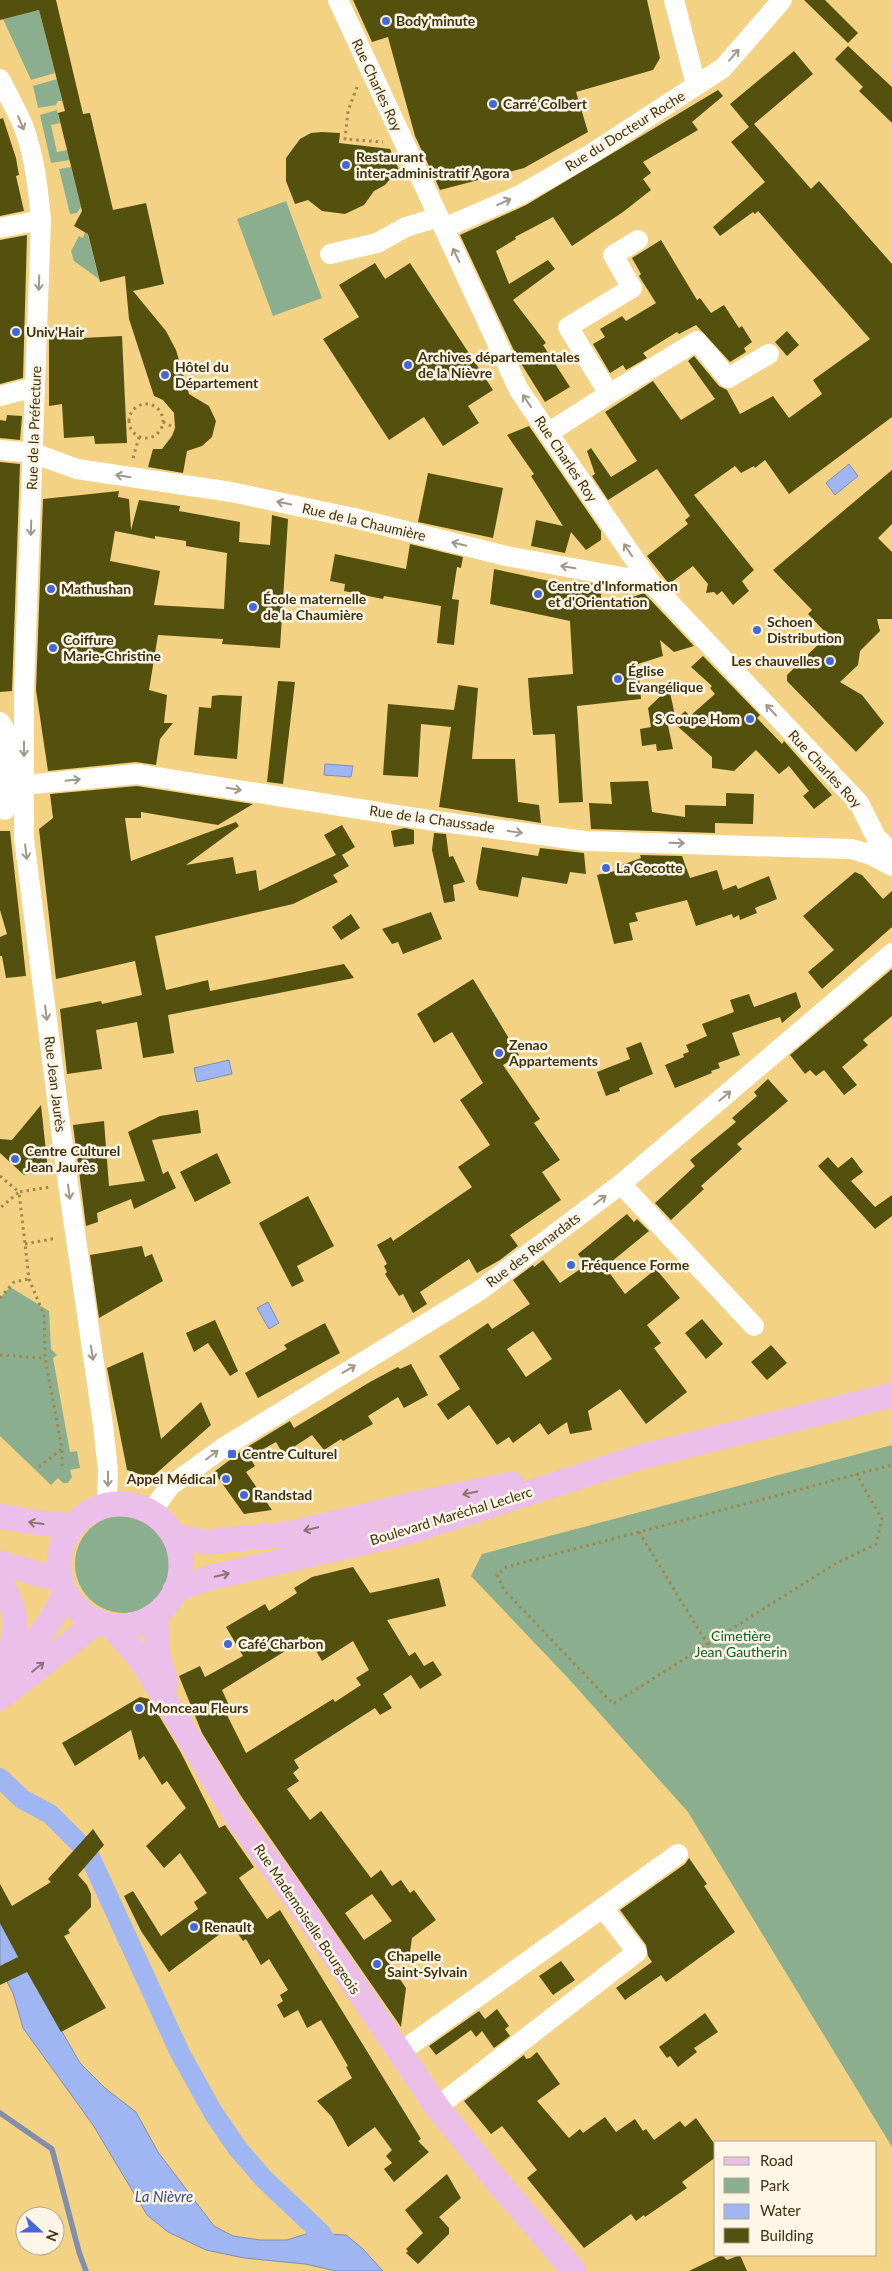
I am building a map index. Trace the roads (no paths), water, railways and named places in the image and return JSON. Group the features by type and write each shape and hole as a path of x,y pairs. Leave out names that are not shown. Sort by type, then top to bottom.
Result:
{"main road":[{"name":"Boulevard Maréchal Leclerc","path":"174,1536 206,1542 289,1534 415,1504 637,1458 892,1395"},
{"name":"Boulevard Maréchal Leclerc","path":"175,1590 209,1578 408,1532 637,1458"},
{"path":"107,1505 129,1505 151,1512 164,1522 174,1536 180,1553 180,1572 175,1590 168,1603 143,1622 128,1626 105,1624 84,1614 73,1605 63,1586 58,1561 63,1542 73,1526 88,1512 107,1505"},
{"path":"0,1516 39,1523 73,1526"},
{"path":"0,1563 63,1586"},
{"path":"0,1582 15,1611 16,1631 1,1686"},
{"path":"1,1686 55,1615 63,1586"},
{"name":"Rue Mademoiselle Bourgeois","path":"156,1614 157,1652 182,1727"},
{"path":"1,1686 105,1624"},
{"name":"Rue Mademoiselle Bourgeois","path":"105,1624 142,1661 238,1819 298,1902 437,2107 500,2186 574,2271"}],"street":[{"name":"Rue Charles Roy","path":"338,0 519,390 650,582 862,807 876,837 892,853"},
{"path":"674,0 696,85"},
{"name":"Rue du Docteur Roche","path":"330,254 377,243 406,227 441,223 520,195 591,154 724,68 782,0"},
{"name":"Rue de la Préfecture","path":"0,79 24,128 37,178 41,220 24,794"},
{"path":"0,228 41,220"},
{"path":"609,394 568,327 632,288 612,255 638,240"},
{"path":"548,433 697,341 728,378 769,354"},
{"path":"0,396 36,387"},
{"name":"Rue de la Chaumière","path":"0,450 33,453 77,469 231,492 354,518 506,556 650,582"},
{"name":"Rue de la Chaumière","path":"32,479 46,474 77,469"},
{"path":"3,812 4,728 1,716 25,712"},
{"name":"Rue de la Chaussade","path":"3,812 15,804 24,794 137,774 585,841 842,850 869,854 892,866"},
{"name":"Rue Jean Jaurès","path":"24,794 24,838 68,1184 106,1453 107,1505"},
{"path":"842,850 856,838 860,828 862,807"},
{"name":"Rue des Renardats","path":"151,1512 170,1486 224,1447 479,1291 622,1184 892,953"},
{"path":"622,1184 754,1326"},
{"path":"399,2053 678,1854"},
{"path":"437,2107 637,1952 603,1908"}],"water":[{"path":"849,464 858,476 835,495 826,483"},
{"path":"325,764 353,766 351,777 324,775"},
{"path":"229,1060 232,1074 197,1082 194,1068"},
{"path":"268,1302 279,1323 269,1329 257,1308"},
{"name":"La Nièvre","path":"0,1923 80,2063 105,2088 136,2112 158,2152 214,2226 233,2236 260,2240 287,2240 309,2233 346,2235 362,2248 383,2271 336,2271 305,2264 244,2258 206,2250 168,2232 147,2215 93,2125 23,2028 13,1993 0,1968"}],"waterway":[{"path":"0,1778 22,1799 50,1814 80,1844"},
{"path":"91,1859 180,2053 214,2114 238,2149 264,2179 321,2233 332,2251"},
{"path":"0,2113 52,2149 79,2252 86,2271"}],"place":[{"name":"Body'minute","path":"386,21"},
{"name":"Carré Colbert","path":"493,104"},
{"name":"Restaurant inter-administratif Agora","path":"346,165"},
{"name":"Univ'Hair","path":"16,332"},
{"name":"Archives départementales de la Nièvre","path":"408,365"},
{"name":"Hôtel du Département","path":"165,375"},
{"name":"Mathushan","path":"51,589"},
{"name":"Centre d'Information et d'Orientation","path":"538,594"},
{"name":"École maternelle de la Chaumière","path":"253,607"},
{"name":"Schoen Distribution","path":"757,630"},
{"name":"Coiffure Marie-Christine","path":"53,648"},
{"name":"Les chauvelles","path":"830,661"},
{"name":"Église Evangélique","path":"618,679"},
{"name":"S Coupe Hom","path":"750,719"},
{"name":"La Cocotte","path":"606,868"},
{"name":"Zenao Appartements","path":"499,1053"},
{"name":"Centre Culturel Jean Jaurès","path":"15,1159"},
{"name":"Fréquence Forme","path":"571,1265"},
{"name":"Centre Culturel","path":"232,1454"},
{"name":"Appel Médical","path":"226,1479"},
{"name":"Randstad","path":"244,1495"},
{"name":"Café Charbon","path":"228,1644"},
{"name":"Monceau Fleurs","path":"139,1708"},
{"name":"Renault","path":"194,1927"},
{"name":"Chapelle Saint-Sylvain","path":"377,1964"}],"park label":[{"name":"Cimetière Jean Gautherin","path":"741,1644"}]}
